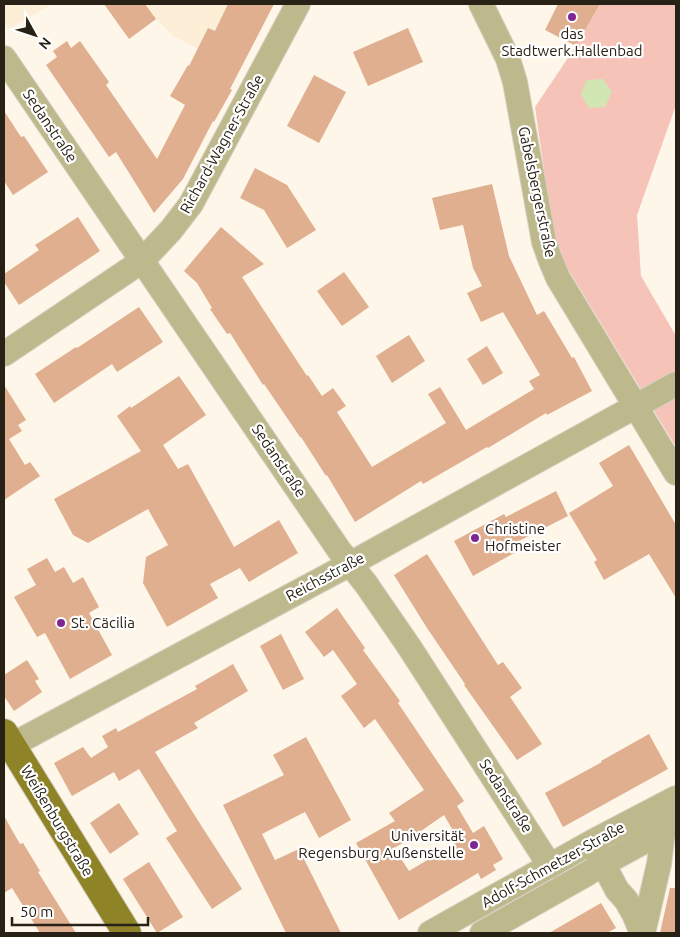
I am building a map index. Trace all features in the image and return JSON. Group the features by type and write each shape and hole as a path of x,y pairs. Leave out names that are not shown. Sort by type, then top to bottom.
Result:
{"main road":[{"name":"Weißenburgstraße","path":"6,749 106,933"},
{"name":"Weißenburgstraße","path":"6,749 127,933"}],"street":[{"name":"Richard-Wagner-Straße","path":"4,354 142,260 171,230 191,204 298,4"},
{"name":"Gabelsbergerstraße","path":"481,4 505,52 515,82 544,242 550,259 558,278 676,473"},
{"name":"Sedanstraße","path":"4,58 339,550 366,584 410,648 550,866"},
{"name":"Reichsstraße","path":"6,749 350,564 676,384"},
{"name":"Adolf-Schmetzer-Straße","path":"430,933 592,842 676,798"},
{"name":"Adolf-Schmetzer-Straße","path":"482,933 670,828"},
{"path":"642,933 658,864 670,828"},
{"path":"592,842 617,890 626,900 634,914 642,933"}],"shaded area":[{"path":"4,4 52,4 9,29 4,22"},
{"path":"145,4 274,4 240,70 173,36 156,19"},
{"path":"600,4 676,4 676,105 637,215 641,276 676,336 676,447 568,269 552,226 535,107 576,46"},
{"path":"603,79 612,92 605,107 589,108 581,94 587,80"}],"building":[{"path":"104,4 145,4 156,19 129,39"},
{"path":"228,4 274,4 230,89 232,90 213,121 183,179 154,213 116,152 109,157 46,65 57,57 53,51 67,41 71,48 80,41 109,82 106,85 157,159 185,105 170,96 189,66 208,28 215,31"},
{"name":"das Stadtwerk.Hallenbad","path":"558,4 600,4 576,46 545,30"},
{"path":"408,28 423,62 368,86 353,52"},
{"path":"314,75 346,92 319,143 287,126"},
{"path":"4,111 21,137 24,136 48,172 13,195 4,181"},
{"path":"255,168 287,185 316,230 287,248 264,210 240,198"},
{"path":"492,184 509,256 537,315 544,311 572,358 574,357 592,391 547,415 546,413 423,484 421,481 355,522 327,475 263,385 230,333 227,334 210,309 212,308 197,283 184,271 221,227 264,264 242,277 322,396 333,388 346,406 337,412 372,467 446,423 428,394 440,387 466,430 534,389 529,381 540,375 503,312 481,322 467,293 482,286 473,268 463,225 440,230 432,198"},
{"path":"78,217 100,251 19,305 4,282 4,274 39,250 35,245"},
{"path":"344,272 369,307 342,326 317,291"},
{"path":"139,307 163,342 117,372 112,364 54,403 35,374"},
{"path":"409,335 425,361 392,383 376,356"},
{"path":"487,346 503,373 483,385 467,359"},
{"path":"179,376 206,415 163,445 178,469 188,464 234,547 279,520 298,553 249,582 240,568 210,584 218,598 167,627 143,583 146,557 168,545 148,509 88,543 73,535 54,499 141,451 117,416"},
{"path":"4,385 26,420 18,425 22,431 9,439 25,465 30,462 40,476 4,500"},
{"path":"629,445 676,525 676,598 649,554 604,580 594,562 597,560 569,513 613,486 599,463"},
{"path":"556,491 568,516 519,541 523,548 473,576 454,541 504,514 506,517"},
{"path":"427,554 498,665 503,662 522,688 510,697 542,744 517,760 464,685 394,575"},
{"name":"St. Cäcilia","path":"47,558 55,572 64,567 73,583 83,577 99,607 89,613 112,655 70,679 45,633 37,637 14,597 36,585 27,569"},
{"path":"337,608 365,648 363,650 400,701 398,703 464,801 457,806 473,833 484,826 503,859 493,865 496,870 481,879 478,873 399,920 356,843 395,821 389,813 424,790 375,719 364,728 341,696 357,684 333,650 324,657 305,632","holes":["444,815 459,841 409,871 394,848"]},
{"path":"281,634 304,679 283,690 260,646"},
{"path":"27,660 39,679 35,681 42,692 14,711 4,696 4,675"},
{"path":"233,664 248,691 194,723 198,728 155,752 242,889 212,909 166,838 177,831 139,769 119,781 114,772 72,796 54,763 83,747 91,758 108,747 102,736 116,728 118,732 197,689 195,686"},
{"path":"649,734 668,769 563,827 545,793"},
{"path":"306,737 351,820 319,838 305,812 262,834 275,860 299,849 341,933 286,933 223,805 284,775 273,755"},
{"path":"119,803 139,834 110,854 90,823"},
{"path":"4,816 20,844 23,843 40,871 38,872 76,933 40,933 12,888 4,893"},
{"path":"149,862 183,917 157,933 123,879"},
{"path":"670,888 676,888 676,933 660,933"},
{"path":"601,903 616,928 607,933 549,933"}],"place":[{"name":"das Stadtwerk.Hallenbad","path":"572,17"},
{"name":"Christine Hofmeister","path":"475,538"},
{"name":"St. Cäcilia","path":"61,623"},
{"name":"Universität Regensburg Außenstelle","path":"474,845"}]}
